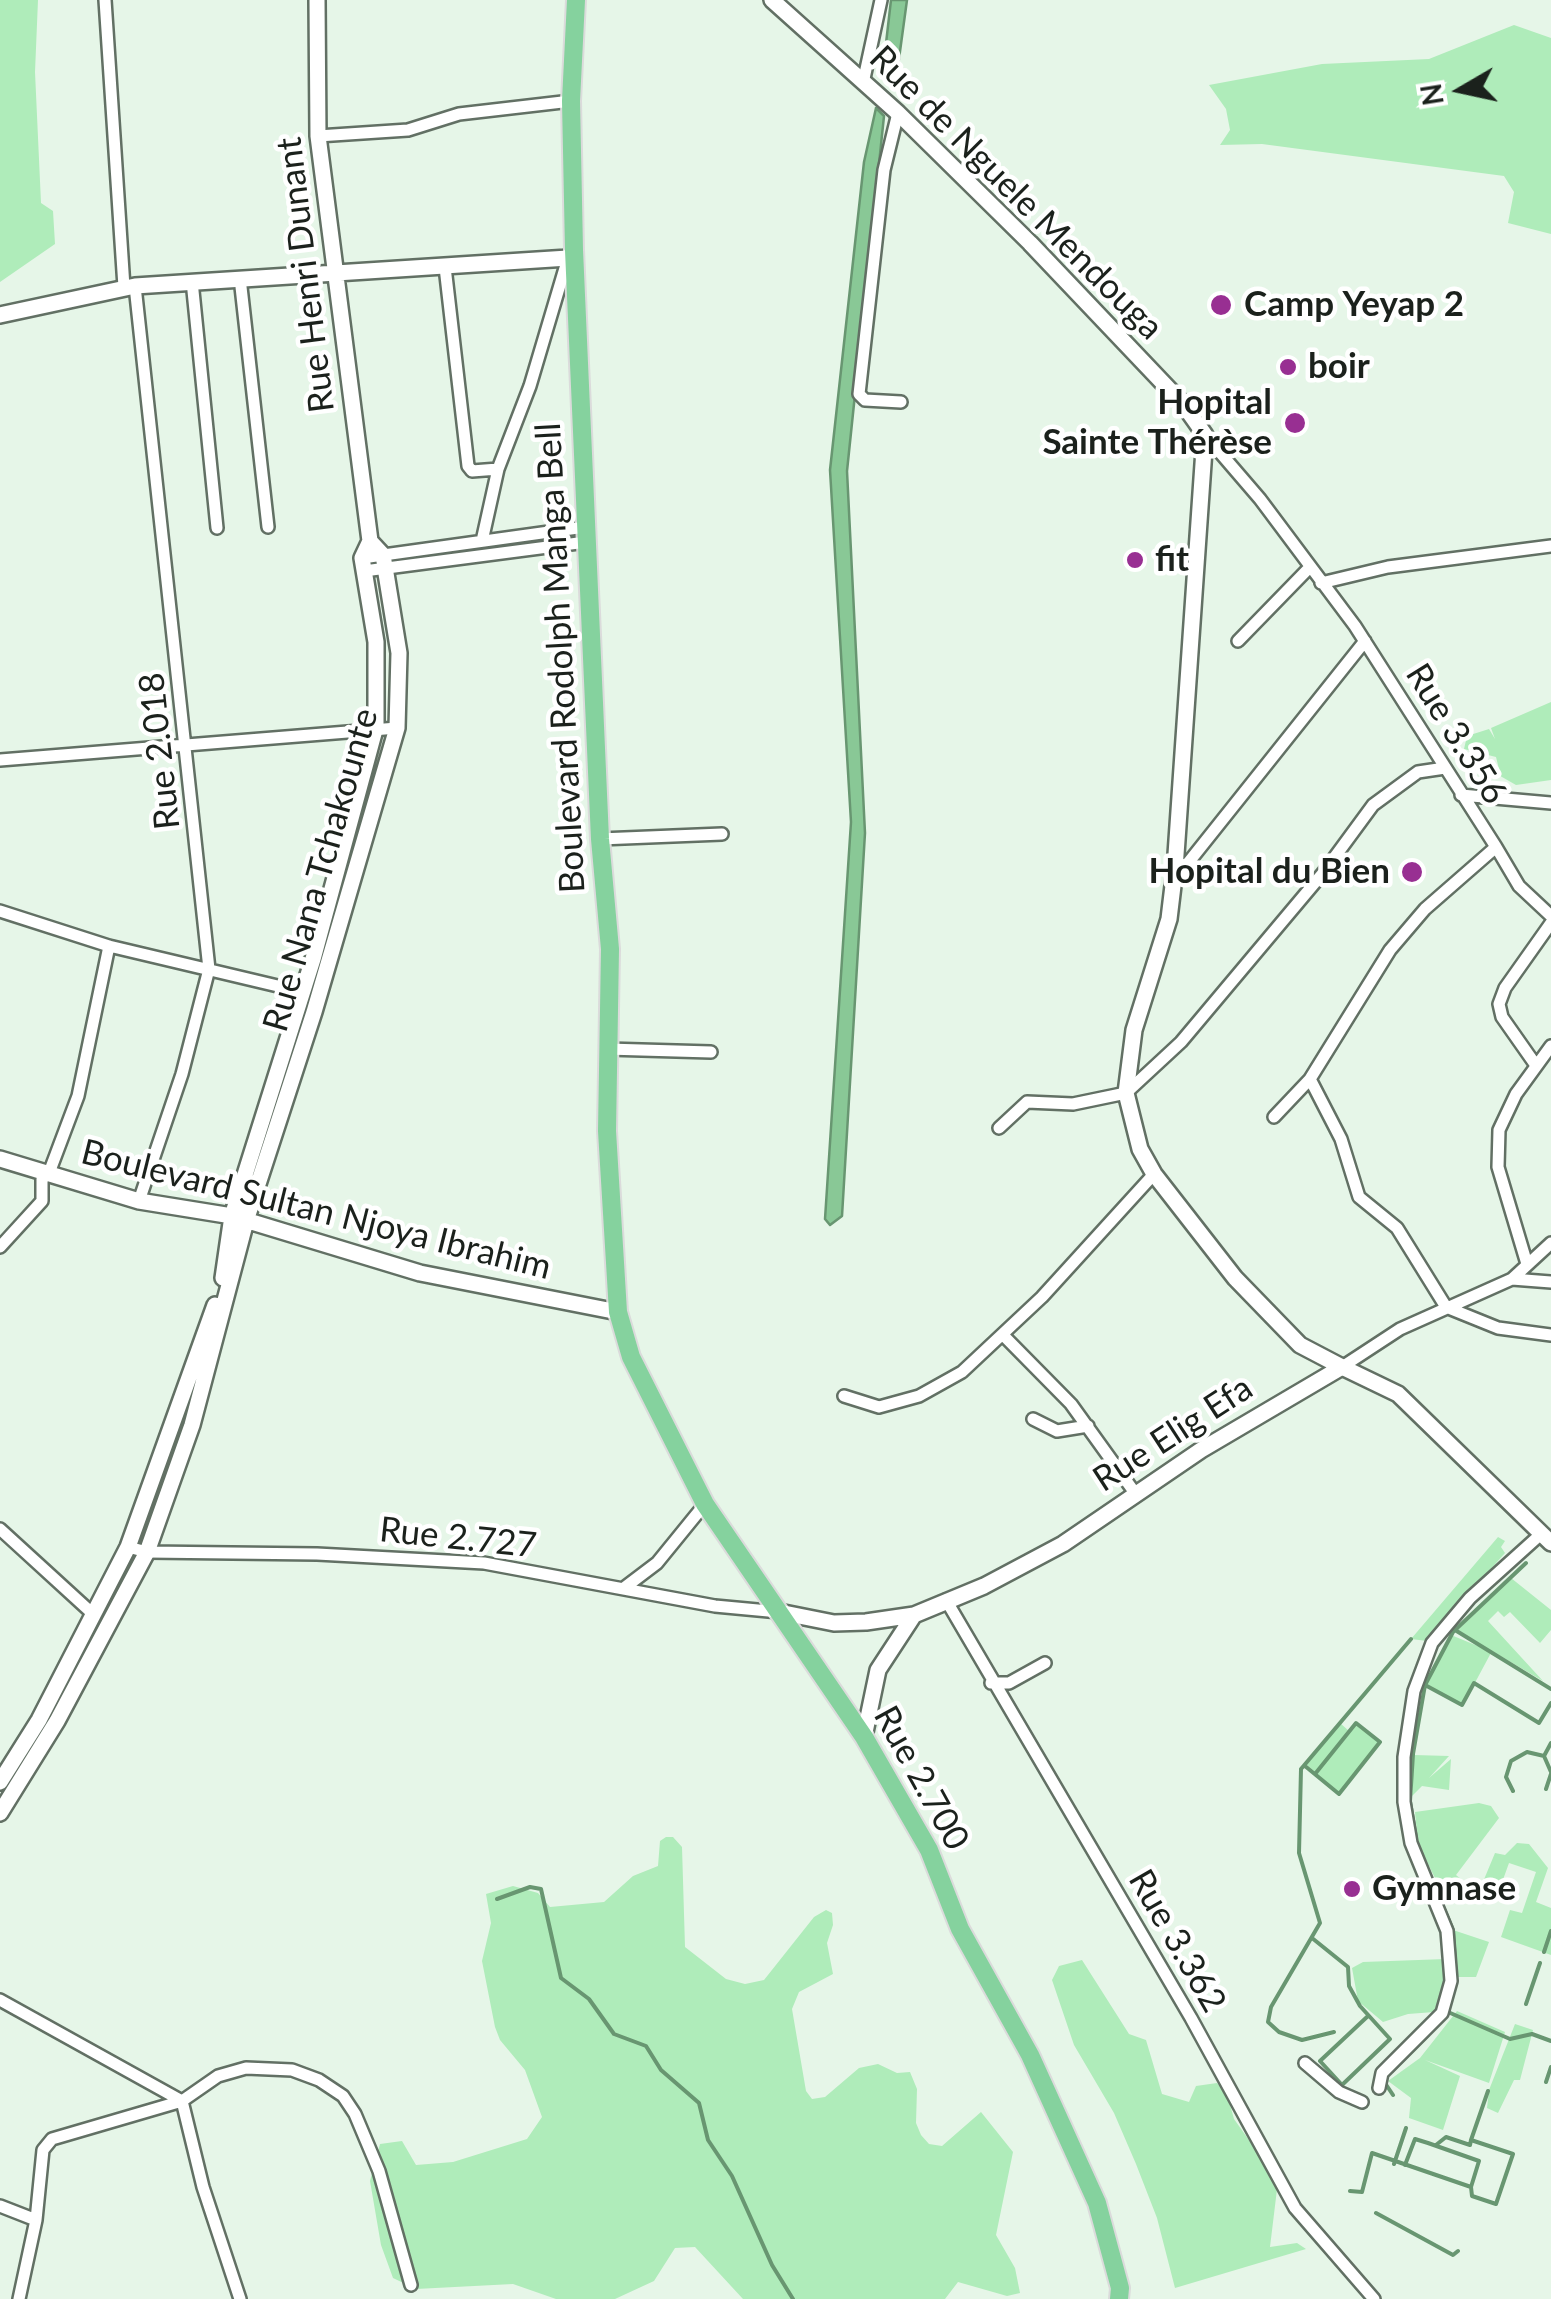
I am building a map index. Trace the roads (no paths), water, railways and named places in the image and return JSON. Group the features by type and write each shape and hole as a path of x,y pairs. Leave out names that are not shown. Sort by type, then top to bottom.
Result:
{"main road":[{"name":"Rue Henri Dunant","path":"317,0 318,136 370,542"},
{"name":"Boulevard Rodolph Manga Bell","path":"576,0 571,101 571,254 600,838 610,950 607,1132 618,1312"},
{"name":"Rue de Nguele Mendouga","path":"772,0 894,110 1145,363 1183,404 1205,436"},
{"path":"0,315 130,286 445,267 571,254"},
{"path":"1205,436 1175,869 1168,919 1134,1030 1126,1093 1140,1149 1154,1174 1269,1316 1300,1344 1398,1394 1546,1538"},
{"path":"370,542 384,562"},
{"path":"363,564 370,542"},
{"name":"Rue Nana Tchakounte","path":"239,1218 397,728 399,653 384,562"},
{"name":"Rue Nana Tchakounte","path":"0,1813 76,1687 147,1552 203,1365 239,1218 303,992 320,962 376,726 376,642 363,564"},
{"name":"Boulevard Sultan Njoya Ibrahim","path":"0,1158 139,1202 239,1218 420,1274 618,1312"},
{"name":"Rue 2.700","path":"618,1312 632,1357 705,1504 864,1737 928,1850 960,1928 1030,2056 1097,2202 1119,2299"},
{"name":"Rue Nana Tchakounte","path":"0,1782 39,1720 128,1548 203,1365"},
{"name":"Rue Elig Efa","path":"779,1612 834,1623 914,1615 1036,1559 1280,1400 1342,1367"},
{"path":"864,1737 878,1670 914,1615"}],"street":[{"name":"Rue 2.018","path":"105,0 130,286 188,744 210,969 182,1074 139,1202"},
{"path":"867,86 881,0"},
{"path":"318,136 408,130 459,114 571,101"},
{"path":"894,110 859,394 865,400 901,402"},
{"path":"482,541 498,469 530,386 571,254"},
{"path":"445,267 468,466 472,472 498,469"},
{"path":"240,278 268,527"},
{"path":"192,282 217,528"},
{"name":"Rue 3.356","path":"1205,436 1365,641 1496,848 1425,909 1390,950 1310,1079 1274,1117"},
{"path":"384,562 482,541 585,534"},
{"path":"363,564 585,534"},
{"path":"1321,582 1388,567 1551,546"},
{"path":"1238,641 1310,567"},
{"path":"1175,869 1188,863 1365,641"},
{"path":"0,760 376,726 397,728"},
{"path":"999,1128 1027,1102 1073,1104 1126,1093 1182,1042 1373,805 1418,772 1445,768"},
{"path":"1461,795 1551,803"},
{"path":"600,838 722,834"},
{"path":"1496,848 1518,886 1551,919 1505,988 1500,1004 1502,1017 1535,1064"},
{"path":"0,912 109,946 303,992"},
{"path":"0,1246 42,1201 42,1179 49,1173 78,1096 109,946"},
{"path":"1527,1264 1502,1186 1498,1130 1535,1064 1551,1046"},
{"path":"607,1049 711,1052"},
{"path":"1310,1079 1336,1129 1360,1197 1396,1228 1446,1307 1498,1328 1551,1334"},
{"path":"844,1396 880,1407 919,1396 962,1372 1004,1336 1154,1174"},
{"path":"1342,1367 1400,1329 1512,1279 1551,1244"},
{"path":"1512,1279 1551,1282"},
{"path":"1004,1336 1088,1426 1136,1493"},
{"path":"1033,1419 1057,1431 1088,1426"},
{"path":"624,1588 657,1564 705,1504"},
{"path":"0,1529 93,1614"},
{"path":"1378,2088 1382,2073 1442,2012 1451,1981 1447,1931 1411,1843 1404,1802 1404,1757 1414,1691 1432,1643 1470,1598 1546,1538"},
{"name":"Rue 2.727","path":"128,1548 147,1552 316,1554 484,1563 714,1606 779,1612"},
{"name":"Rue 3.362","path":"946,1600 1191,2018 1295,2208 1374,2299"},
{"path":"991,1682 1009,1683 1045,1664"},
{"path":"0,2000 182,2100 204,2187 240,2299"},
{"path":"1305,2064 1339,2092 1362,2102"},
{"path":"19,2299 36,2220 43,2150 52,2139 182,2100 218,2076 246,2068 292,2070 319,2080 344,2096 380,2171 411,2285"},
{"path":"0,2206 36,2220"}],"waterway":[{"path":"1416,1838 1410,1801 1413,1754 1425,1685 1453,1632 1526,1563"},
{"path":"1455,1630 1551,1689"},
{"path":"1334,2032 1302,2040 1279,2032 1268,2022 1271,2007 1320,1923 1299,1853 1301,1769 1411,1639"},
{"path":"1425,1685 1462,1705 1474,1683 1539,1723 1551,1703"},
{"path":"1305,1766 1339,1794 1380,1742 1356,1723 1315,1774"},
{"path":"1544,1756 1551,1743"},
{"path":"1513,1791 1506,1777 1511,1761 1527,1752 1544,1756 1551,1772"},
{"path":"1546,1789 1551,1774"},
{"path":"497,1899 530,1887 541,1889 561,1978 589,1999 614,2034 646,2046 661,2070 699,2103 708,2140 732,2176 772,2265 793,2299"},
{"path":"1439,1897 1453,1930 1456,1980"},
{"path":"1544,1952 1551,1931"},
{"path":"1312,1938 1348,1967 1349,1986 1360,2006 1390,2039 1342,2085 1320,2061 1368,2016"},
{"path":"1526,2004 1540,1963"},
{"path":"1448,2012 1510,2039 1532,2034 1551,2041"},
{"path":"1392,2071 1428,2035"},
{"path":"1546,2082 1551,2067"},
{"path":"1385,2083 1393,2095"},
{"path":"1471,2140 1488,2091"},
{"path":"1394,2164 1406,2128"},
{"path":"1350,2191 1362,2192 1372,2153 1471,2187 1472,2196 1496,2204 1513,2154 1471,2140 1470,2145 1446,2137 1436,2145"},
{"path":"1405,2165 1415,2139 1428,2143 1479,2161 1471,2187"},
{"path":"1376,2213 1453,2255 1458,2251"}],"place":[{"name":"Camp Yeyap 2","path":"1221,305"},
{"name":"boir","path":"1288,367"},
{"name":"Hopital Sainte Thérèse","path":"1295,423"},
{"name":"fit","path":"1135,560"},
{"name":"Hopital du Bien","path":"1412,872"},
{"name":"Gymnase","path":"1352,1889"}]}
